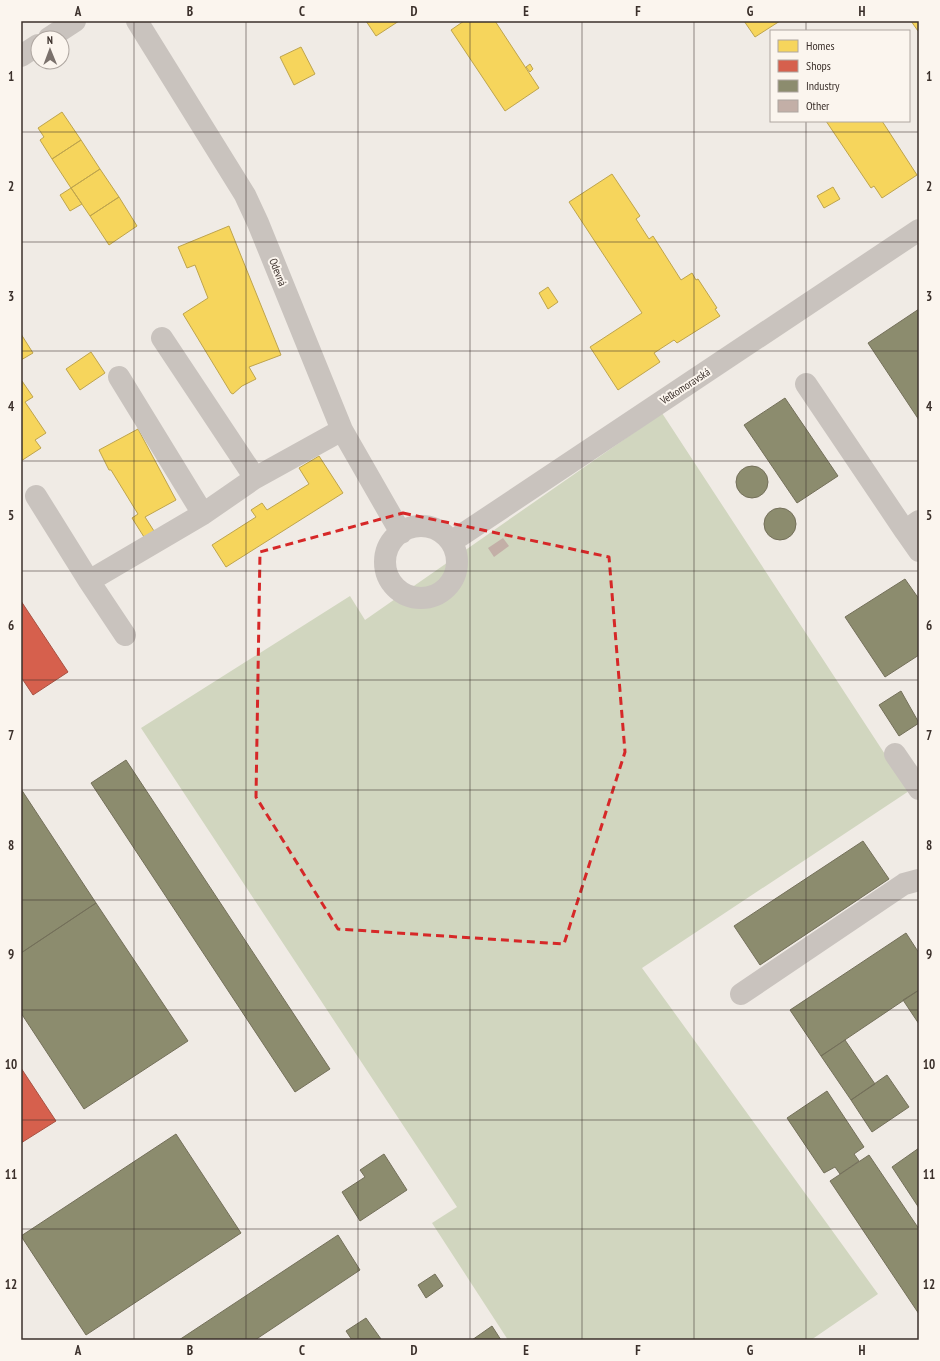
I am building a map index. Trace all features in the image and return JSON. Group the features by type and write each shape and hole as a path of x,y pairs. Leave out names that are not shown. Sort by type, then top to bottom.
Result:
{"street":[{"path":"61,30 75,21"},
{"name":"Odevná","path":"136,21 245,195 258,223 342,430 401,533"},
{"path":"21,56 30,50"},
{"name":"Veľkomoravská","path":"451,542 919,230"},
{"path":"162,338 254,478"},
{"path":"119,377 202,514"},
{"path":"806,384 912,526 919,551"},
{"path":"89,581 202,514 254,478 342,430"},
{"path":"36,496 125,635"},
{"path":"422,526 434,529 443,534 451,542 456,553 457,564 455,575 441,592 431,597 420,598 408,596 391,582 386,566 387,550 393,540 401,533 411,528 422,526"},
{"path":"896,754 919,789"},
{"path":"741,994 904,884 919,880"}],"highlighted area":[{"path":"403,513 609,557 625,752 564,944 338,929 256,797 260,552"}],"green space":[{"path":"662,413 909,791 642,968 878,1294 811,1340 508,1340 432,1223 457,1207 141,728 350,596 365,620"}],"building: Homes":[{"path":"366,21 399,21 376,36"},
{"path":"464,21 495,21 539,88 505,111 451,30"},
{"path":"744,21 780,21 755,37"},
{"path":"911,21 919,21 918,31"},
{"path":"301,47 315,74 294,85 280,57"},
{"path":"530,64 533,69 530,72 526,67"},
{"path":"62,112 81,140 52,159 40,140 44,137 38,128"},
{"path":"827,122 883,122 917,175 882,198 874,186 871,188"},
{"path":"81,140 100,169 71,188 52,159"},
{"path":"100,169 119,197 90,216 71,188"},
{"path":"612,174 640,216 636,219 649,239 653,236 681,280 692,273 696,280 698,279 717,308 715,309 720,316 677,343 674,340 654,353 660,362 618,390 590,347 642,313 569,202"},
{"path":"833,187 840,199 824,208 817,196"},
{"path":"71,188 82,204 70,211 60,195"},
{"path":"119,197 137,226 109,245 90,216"},
{"path":"229,226 281,355 249,367 256,379 242,386 233,394 183,314 208,298 195,265 187,268 178,247"},
{"path":"548,287 558,302 548,309 539,293"},
{"path":"21,334 33,353 21,360"},
{"path":"91,352 105,373 80,390 66,369"},
{"path":"22,381 33,397 25,402 46,433 35,440 41,448 21,461"},
{"path":"138,429 176,500 145,517 154,531 144,537 132,518 138,514 111,470 109,470 99,450"},
{"path":"319,456 343,493 226,567 212,545 256,517 251,510 262,503 267,510 309,484 299,468"}],"building: Shops":[{"path":"21,601 68,672 33,695 21,677"},
{"path":"21,1068 56,1121 21,1143"}],"building: Industry":[{"path":"919,309 919,420 868,343"},
{"path":"785,398 838,476 797,503 744,425"},
{"path":"749,466 755,466 764,470 768,482 764,494 755,498 749,498 740,494 736,485 736,479 740,470"},
{"path":"777,508 783,508 792,512 796,524 792,536 783,540 777,540 768,536 764,527 764,521 768,512"},
{"path":"905,579 919,599 919,655 885,677 845,617"},
{"path":"901,691 919,723 899,736 879,705"},
{"path":"126,760 330,1069 295,1092 91,783"},
{"path":"21,789 96,903 21,953"},
{"path":"863,841 889,879 760,965 734,926"},
{"path":"96,903 188,1041 84,1109 21,1013 21,953"},
{"path":"906,933 919,953 919,990 821,1056 790,1010"},
{"path":"919,990 919,1024 903,1000"},
{"path":"845,1040 875,1084 851,1100 821,1056"},
{"path":"887,1075 909,1107 872,1132 851,1100"},
{"path":"827,1091 864,1147 854,1154 859,1161 840,1174 835,1167 824,1173 787,1118"},
{"path":"176,1134 241,1233 86,1335 21,1236"},
{"path":"919,1148 919,1208 892,1167"},
{"path":"384,1154 407,1190 360,1221 342,1192 365,1177 360,1170"},
{"path":"869,1155 919,1229 919,1314 830,1181"},
{"path":"338,1235 360,1270 255,1340 179,1340"},
{"path":"435,1274 443,1286 426,1298 418,1285"},
{"path":"366,1318 381,1339 352,1340 346,1331"},
{"path":"492,1326 501,1340 472,1340"}],"building: Other":[{"path":"503,538 509,546 494,557 488,548"}]}
